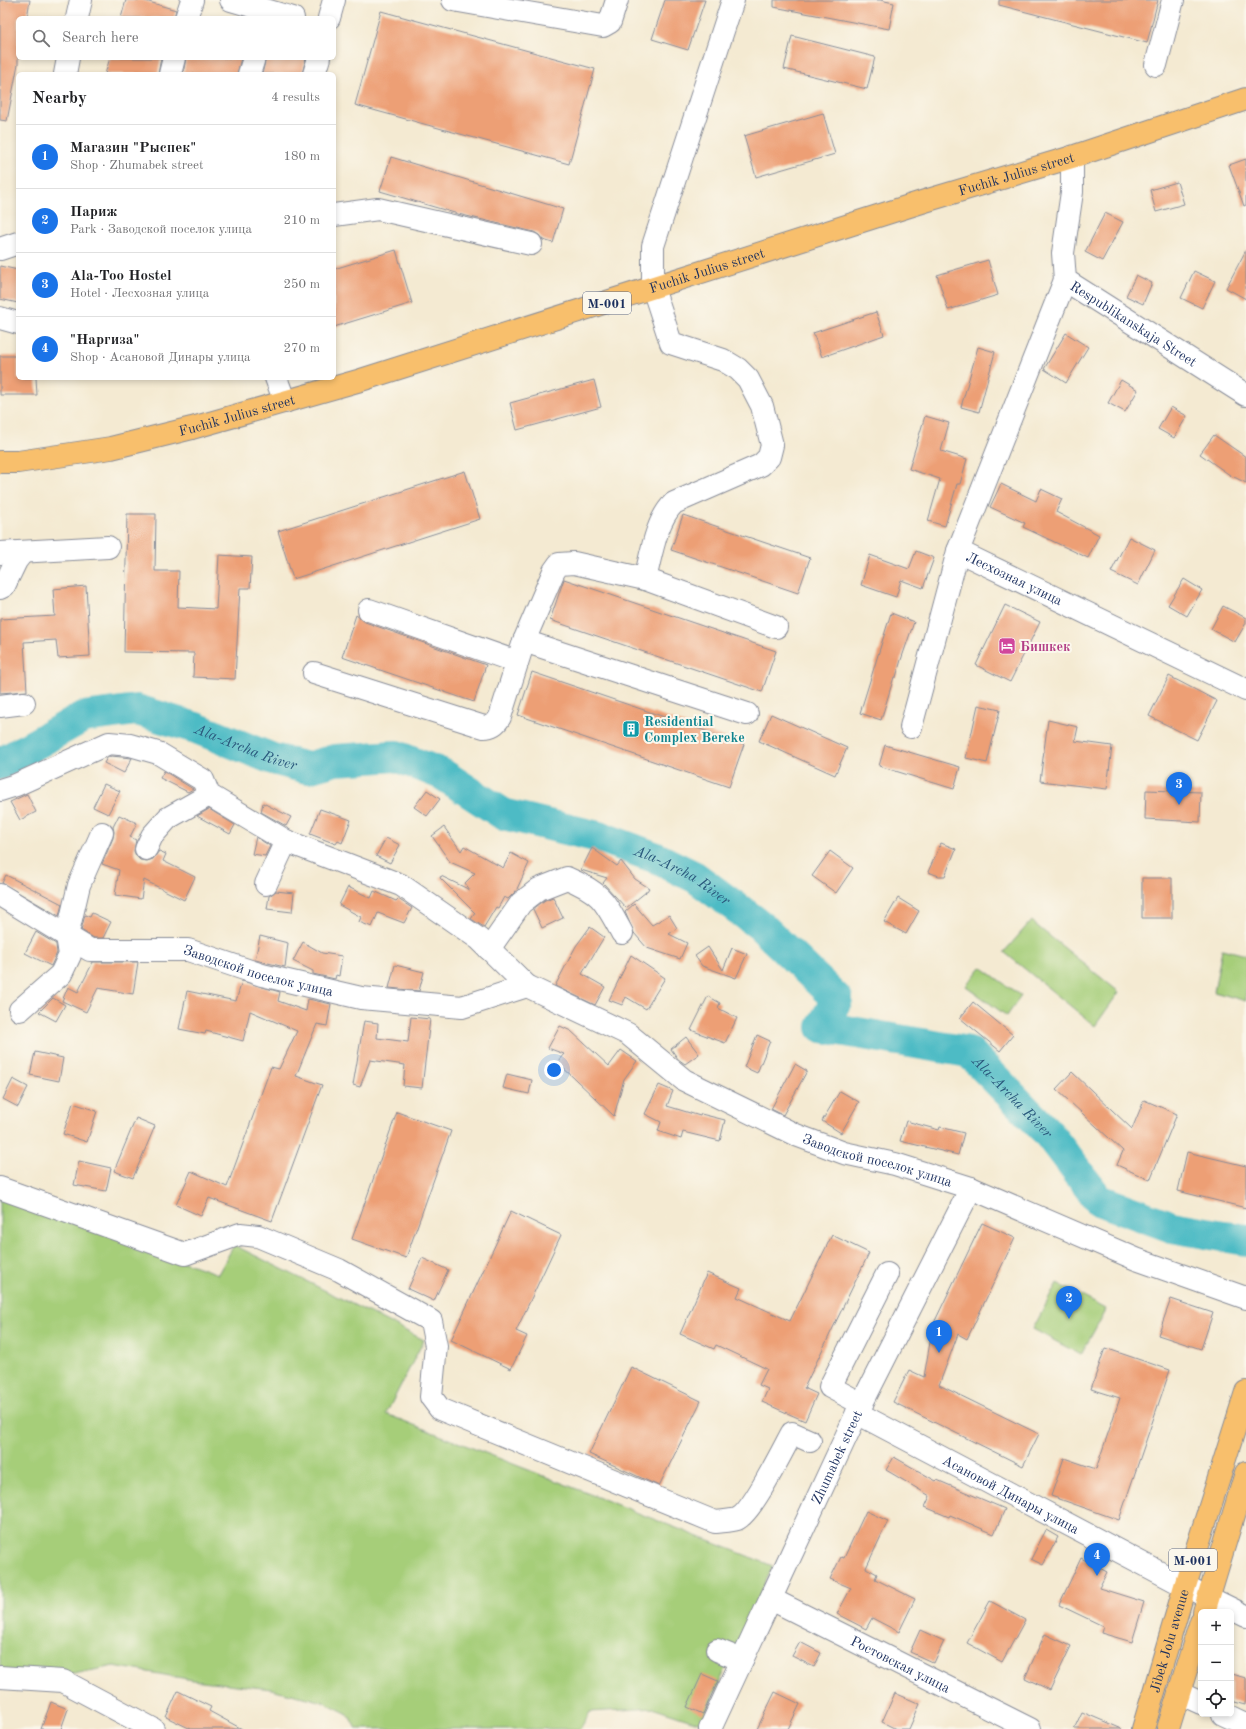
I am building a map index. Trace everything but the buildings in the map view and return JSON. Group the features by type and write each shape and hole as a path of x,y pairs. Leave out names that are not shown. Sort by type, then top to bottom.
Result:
{"main road":[{"name":"Fuchik Julius street","path":"0,462 18,462 111,448 192,428 368,378 925,201 1072,157 1246,99"},
{"name":"Jibek Jolu avenue","path":"1143,1729 1185,1586 1246,1392"},
{"name":"Jibek Jolu avenue","path":"1206,1605 1246,1473"},
{"name":"Jibek Jolu avenue","path":"1168,1729 1198,1631"}],"street":[{"path":"77,16 81,0"},
{"path":"187,16 192,0"},
{"path":"231,0 266,14 280,16"},
{"path":"330,16 334,0"},
{"path":"453,0 603,26 610,22 617,0"},
{"path":"645,579 661,521 666,510 674,503 761,465 769,457 772,444 762,406 748,379 738,369 723,360 671,343 653,288 653,246 734,0"},
{"path":"1156,65 1173,0"},
{"path":"65,72 68,60"},
{"path":"170,72 174,60"},
{"path":"250,72 253,60"},
{"path":"315,72 318,60"},
{"name":"Respublikanskaja Street","path":"1072,157 1072,192 1063,253 1065,280 1246,395"},
{"path":"336,215 378,209 531,244"},
{"path":"0,249 16,244"},
{"name":"Лесхозная улица","path":"1065,280 958,551 1246,690"},
{"path":"0,318 16,322"},
{"path":"277,380 285,402"},
{"path":"0,553 108,547"},
{"path":"911,727 958,551"},
{"path":"0,588 4,586 16,561 23,552"},
{"path":"314,673 484,727 490,727 500,717 524,641 554,570 560,564 574,563 645,579 776,627"},
{"path":"369,610 517,662"},
{"path":"524,641 747,714"},
{"path":"0,706 24,703"},
{"path":"0,790 16,785 110,743 130,745 158,753 202,780 209,795 168,818 152,836 146,849"},
{"name":"Заводской поселок улица","path":"209,795 286,841 401,885 479,939 528,986 628,1034 684,1080 796,1135 844,1153 895,1164 971,1188 1136,1259 1246,1298"},
{"path":"20,1010 61,974 70,955 67,936 79,885 102,833"},
{"path":"266,884 286,841"},
{"path":"489,949 521,903 539,889 567,878 588,887 604,900 622,933"},
{"name":"Заводской поселок улица","path":"0,895 90,950 188,950 262,975 361,998 462,1007 528,986"},
{"path":"0,1188 185,1254 240,1234 258,1236 339,1270 431,1321 436,1346 431,1397 440,1409 715,1522 738,1519 746,1510 762,1488 792,1433 810,1441"},
{"name":"Zhumabek street","path":"710,1729 860,1409 971,1188"},
{"name":"Асановой Динары улица","path":"887,1274 830,1388 860,1409 1185,1586 1206,1605 1246,1616"},
{"name":"Ростовская улица","path":"771,1599 1030,1729"},
{"path":"717,1650 742,1660"},
{"path":"0,1677 64,1680 153,1729"},
{"path":"1179,1693 1198,1702"},
{"path":"1229,1717 1246,1725"}],"green space":[{"path":"1031,921 1119,992 1095,1026 1004,952"},
{"path":"1222,949 1246,955 1246,1001 1214,992"},
{"path":"981,967 1021,996 1007,1016 966,986"},
{"path":"0,1196 218,1274 234,1245 424,1340 386,1414 773,1566 701,1723 655,1708 590,1712 580,1729 356,1729 348,1714 324,1702 271,1689 193,1680 114,1666 74,1674 12,1674 0,1672"},
{"path":"1057,1283 1106,1309 1081,1355 1033,1329"}],"waterway":[{"name":"Ala-Archa River","path":"0,764 83,717 137,710 196,728 273,759 307,768 335,760 396,756 442,774 503,814 603,838 654,857 695,877 760,925 837,999 822,1027 969,1052 1048,1133 1099,1200 1172,1227 1246,1240"}],"place":[{"name":"Бишкек","path":"1007,646"},
{"name":"Residential Complex Bereke","path":"631,729"},
{"name":"Ala-Too Hostel","path":"1179,805"},
{"name":"Париж","path":"1069,1319"},
{"name":"Магазин \"Рыспек\"","path":"939,1353"},
{"name":"\"Наргиза\"","path":"1097,1576"}]}
